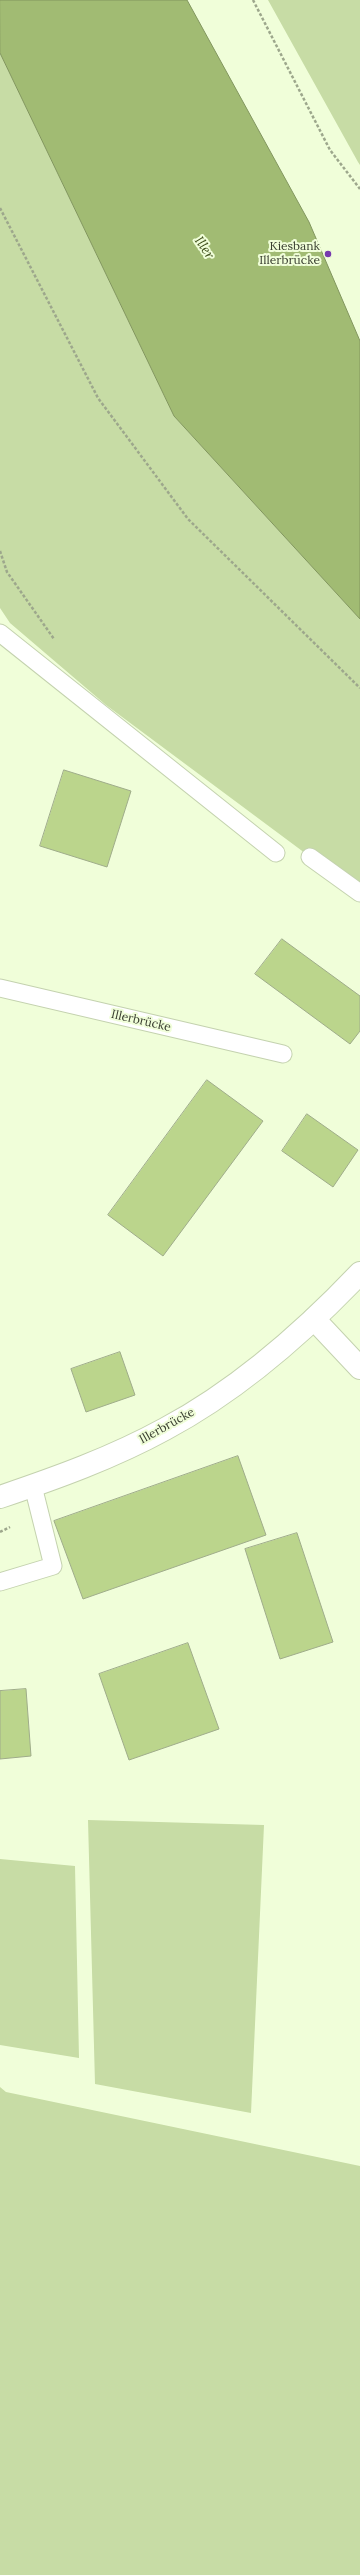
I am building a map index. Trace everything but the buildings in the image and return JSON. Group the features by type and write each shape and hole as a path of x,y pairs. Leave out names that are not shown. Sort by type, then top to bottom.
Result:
{"main road":[{"name":"Illerbrücke","path":"0,1497 78,1469 165,1429 211,1401 258,1367 314,1319 360,1273"},
{"path":"314,1319 360,1368"}],"lane":[{"path":"0,633 276,853"},
{"path":"310,857 360,893"},
{"name":"Illerbrücke","path":"0,988 283,1054"},
{"path":"0,1582 53,1566 33,1486"}],"path":[{"path":"254,0 330,150 360,189"},
{"path":"0,208 98,398 188,519 360,688"}],"shaded area":[{"path":"268,0 360,0 360,165 358,162"},
{"path":"0,53 174,416 360,619 360,894 106,705 10,623 0,608"},
{"path":"88,1820 264,1825 251,2113 95,2084"},
{"path":"0,1859 75,1866 79,2058 0,2045"},
{"path":"0,2087 6,2092 360,2166 360,2575 0,2575"}],"water":[{"name":"Iller","path":"0,0 187,0 309,222 360,341 360,619 174,416 0,53"}],"place":[{"name":"Kiesbank Illerbrücke","path":"328,254"}]}
